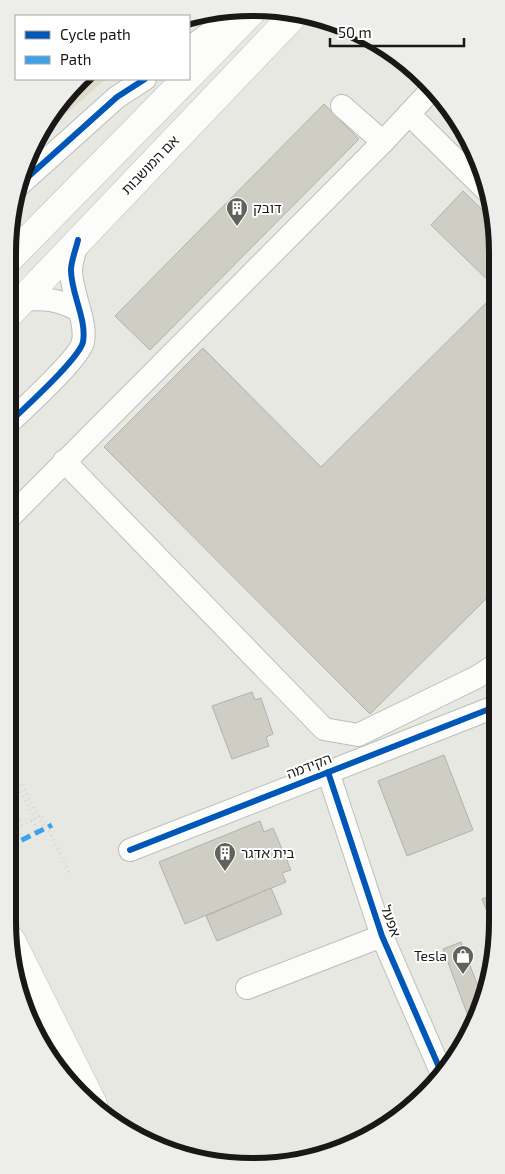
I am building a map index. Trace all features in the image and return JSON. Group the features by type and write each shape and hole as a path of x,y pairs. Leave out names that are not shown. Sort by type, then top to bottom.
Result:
{"main road":[{"path":"190,75 247,16"},
{"name":"אם המושבות","path":"16,306 290,19"},
{"path":"16,252 185,80"},
{"path":"19,955 86,1090"}],"street":[{"path":"194,42 231,17"},
{"path":"29,176 117,98 144,80"},
{"path":"16,511 383,142 427,94"},
{"path":"342,106 383,142"},
{"path":"409,114 478,182"},
{"path":"16,416 74,358 83,343 83,327 71,269 78,240"},
{"path":"16,308 45,298 63,302 78,310"},
{"path":"64,461 324,729 358,735 477,677 489,669"},
{"name":"הקידמה","path":"130,850 489,709"},
{"name":"אפעל","path":"328,772 382,936 439,1067"},
{"path":"247,988 382,936"}],"path":[{"path":"38,832 17,785 21,783 44,829"},
{"path":"16,816 22,825 42,815 69,873"},
{"path":"16,826 23,839"}],"shaded area":[{"path":"91,80 105,80 54,124 85,85"}],"building":[{"name":"דובק","path":"324,104 359,139 150,350 115,316"},
{"path":"463,191 485,213 489,252 489,281 431,225"},
{"path":"489,300 489,596 370,714 104,447 203,348 321,467"},
{"path":"252,692 255,700 261,698 273,734 266,737 269,746 232,759 212,706"},
{"path":"444,755 473,830 407,856 378,781"},
{"name":"בית אדגר","path":"260,821 264,832 273,828 291,870 282,873 286,882 185,924 159,862"},
{"path":"271,888 282,914 217,941 206,916"},
{"path":"489,896 489,916 482,899"},
{"name":"Tesla","path":"461,942 479,989 468,1017 443,949"}],"marked path":[{"path":"16,843 52,825"}],"cycle path":[{"path":"29,176 117,97 143,80"},
{"path":"16,416 72,360 83,342 83,324 73,288 71,270 78,240"},
{"path":"130,850 489,709"},
{"path":"328,772 382,936 439,1067"}],"place":[{"name":"דובק","path":"237,227"},
{"name":"בית אדגר","path":"225,872"},
{"name":"Tesla","path":"463,975"}]}
